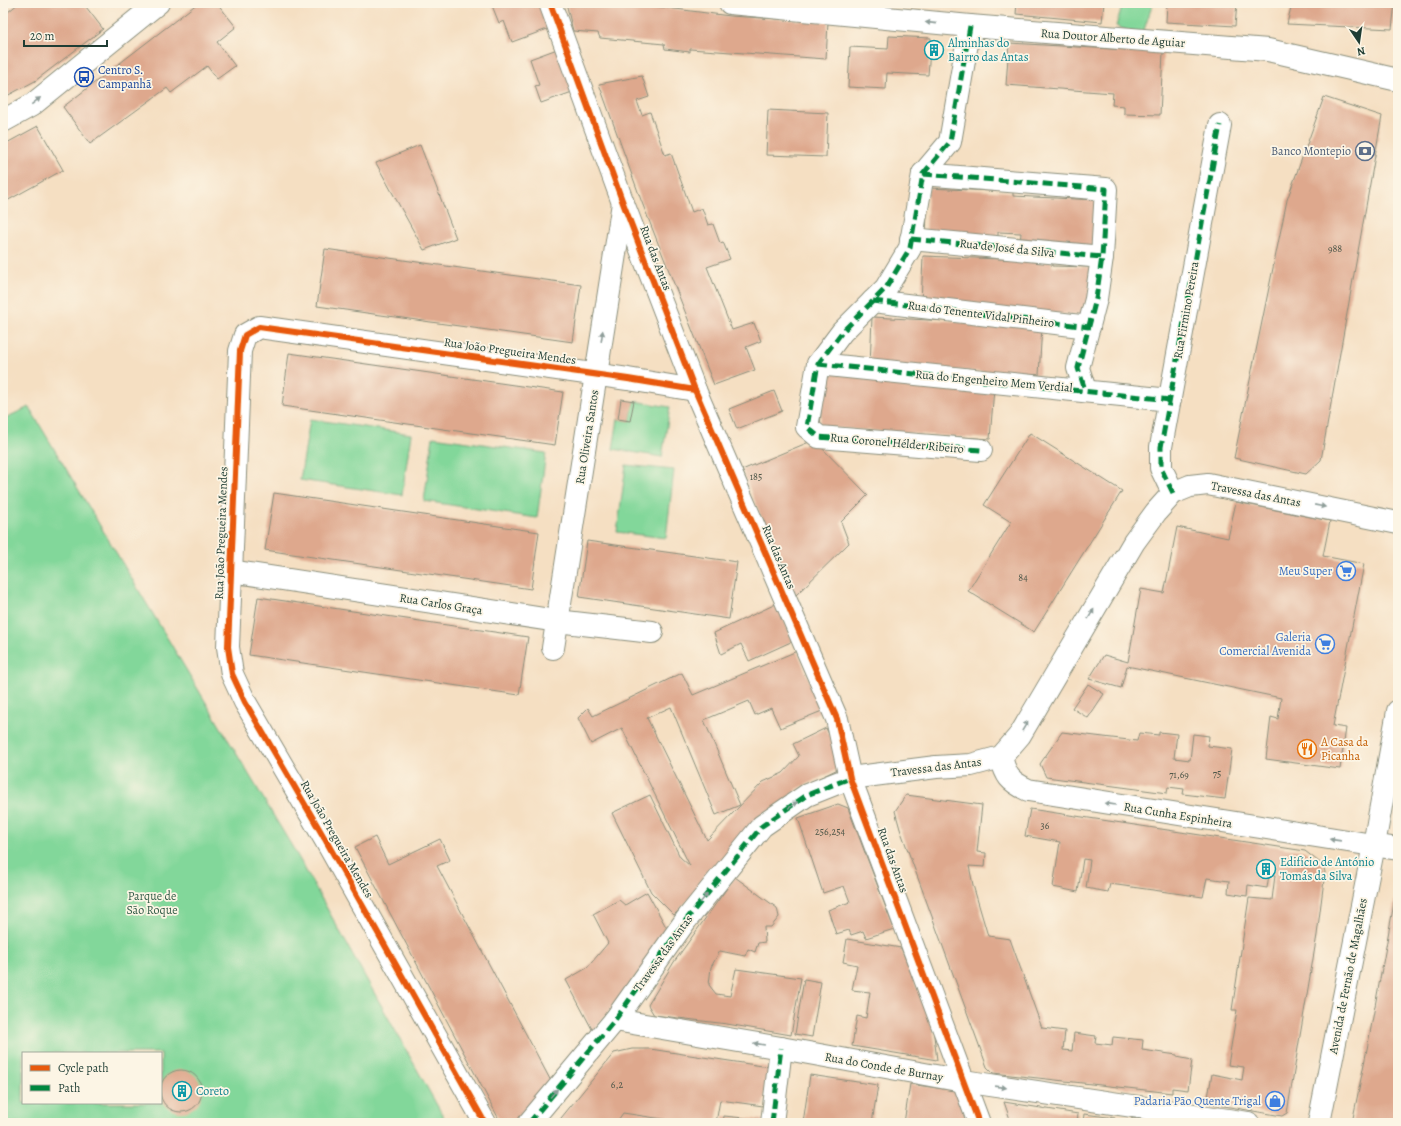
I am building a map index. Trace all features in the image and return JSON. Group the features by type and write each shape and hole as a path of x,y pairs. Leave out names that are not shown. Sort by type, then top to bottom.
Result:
{"street":[{"path":"3,121 32,105 158,3"},
{"name":"Rua das Antas","path":"550,3 623,203 695,390 838,719 850,778 979,1123"},
{"name":"Rua Doutor Alberto de Aguiar","path":"730,3 970,26 1268,50 1398,80"},
{"name":"Rua Coronel Hélder Ribeiro","path":"970,26 950,142 923,174 910,248 886,288 842,332 818,364 808,427 819,437 981,450"},
{"name":"Rua Firmino Pereira","path":"1172,492 1161,468 1161,447 1220,125"},
{"path":"923,174 1106,189 1102,257 1089,327 1078,368 1085,390"},
{"name":"Rua Oliveira Santos","path":"553,648 623,203"},
{"name":"Rua de José da Silva","path":"911,239 1102,257"},
{"name":"Rua do Tenente Vidal Pinheiro","path":"873,301 1089,327"},
{"name":"Rua João Pregueira Mendes","path":"485,1123 325,839 245,702 232,674 228,647 240,350 245,335 259,327 597,374 695,390"},
{"name":"Rua do Engenheiro Mem Verdial","path":"818,364 1085,390 1170,400"},
{"name":"Travessa das Antas","path":"1172,492 1190,486 1208,484 1398,523"},
{"path":"1001,757 1020,735 1134,542 1172,492"},
{"name":"Rua Carlos Graça","path":"230,572 558,621 652,632"},
{"name":"Avenida de Fernão de Magalhães","path":"1319,1123 1374,845 1398,711"},
{"name":"Travessa das Antas","path":"529,1123 616,1020 686,920 762,826 807,795 850,778 936,767 971,765 1001,757"},
{"name":"Rua Cunha Espinheira","path":"1001,757 1006,774 1014,784 1028,790 1398,849"},
{"name":"Rua do Conde de Burnay","path":"616,1020 963,1081 1248,1123"},
{"path":"772,1123 781,1048"}],"green space":[{"path":"1123,3 1153,3 1142,36 1116,26"},
{"path":"634,401 670,407 662,457 613,449 618,419 630,421"},
{"name":"Parque de São Roque","path":"29,407 296,853 447,1123 3,1123 3,419"},
{"path":"310,419 411,434 402,495 300,480"},
{"path":"433,437 546,453 537,518 424,501"},
{"path":"626,465 674,470 666,538 617,532"}],"building":[{"path":"19,3 83,3 103,29 35,81 3,98 3,16"},
{"path":"198,3 217,3 236,27 217,42 235,66 217,79 207,66 171,93 167,88 90,144 63,107"},
{"path":"491,3 540,3 550,28 512,42 504,21 499,23"},
{"path":"566,3 629,3 730,16 828,22 826,59 690,49 690,52 665,49 664,44 600,38 598,33 573,31"},
{"path":"1017,3 1104,3 1102,22 1016,14"},
{"path":"1167,3 1237,3 1235,26 1166,22"},
{"path":"1292,3 1395,3 1392,29 1287,24"},
{"path":"889,36 931,38 928,75 887,73 886,89 848,87 850,47 888,49"},
{"path":"1009,43 1163,52 1160,115 1124,114 1124,106 1112,105 1113,93 1006,85"},
{"path":"560,48 575,91 541,103 535,86 539,85 530,59"},
{"path":"642,76 649,97 637,101 642,115 650,112 665,155 671,153 692,212 702,208 708,225 713,224 720,243 723,242 730,259 707,267 732,330 754,323 761,341 746,347 755,370 714,385 641,200 599,84"},
{"path":"1324,97 1382,116 1321,460 1306,474 1234,458 1287,200"},
{"path":"768,110 828,113 826,157 766,155"},
{"path":"38,126 63,170 3,203 3,145"},
{"path":"420,145 456,238 424,250 376,163"},
{"path":"928,188 1013,192 1013,196 1097,200 1095,248 1020,244 1021,233 998,232 998,239 926,236"},
{"path":"325,249 581,285 573,342 317,306"},
{"path":"923,256 1052,261 1052,266 1091,267 1089,315 1005,312 921,305"},
{"path":"872,317 1042,326 1039,375 870,366"},
{"path":"289,353 563,392 555,445 282,406"},
{"path":"824,372 994,388 990,439 820,427"},
{"path":"774,391 782,411 737,429 729,409"},
{"path":"621,399 634,401 630,421 618,419"},
{"path":"1030,433 1122,491 1034,632 968,591 1011,522 984,505"},
{"path":"814,440 868,495 841,522 849,543 796,595 791,589 742,470"},
{"path":"274,493 539,532 531,589 265,550"},
{"path":"1236,502 1330,521 1323,556 1364,564 1333,726 1346,728 1340,769 1266,759 1271,717 1278,719 1281,698 1127,666 1121,688 1089,679 1104,655 1128,662 1141,589 1164,593 1177,527 1228,538"},
{"path":"587,541 737,562 729,619 579,597"},
{"path":"258,597 528,637 519,695 249,655"},
{"path":"778,603 793,641 749,661 741,644 721,654 714,633"},
{"path":"797,651 822,711 780,728 771,708 755,715 749,701 704,720 740,805 716,815 671,707 647,718 707,840 763,782 783,773 799,756 793,744 826,728 844,766 797,789 674,915 651,892 612,813 650,795 680,857 690,866 622,728 591,744 578,718 588,708 593,716 682,673 693,695"},
{"path":"1088,684 1104,694 1088,718 1072,708"},
{"path":"1062,732 1137,741 1139,733 1159,735 1159,732 1177,734 1174,758 1190,760 1193,734 1209,736 1208,746 1232,749 1225,799 1183,794 1184,789 1168,787 1167,793 1046,777 1040,764"},
{"path":"906,795 982,805 977,852 986,853 985,867 969,866 988,936 1010,939 1042,1028 1065,1031 1063,1050 1072,1051 1074,1033 1096,1036 1095,1043 1112,1045 1113,1037 1143,1040 1142,1050 1177,1055 1177,1057 1192,1060 1188,1090 1172,1088 1172,1093 993,1073 987,1067 900,829 895,811"},
{"path":"838,804 848,808 894,929 866,938 863,931 851,935 849,930 836,934 828,910 850,902 844,886 823,893 798,818"},
{"path":"1030,809 1305,851 1323,865 1325,872 1317,935 1287,1113 1282,1116 1207,1103 1212,1074 1242,1080 1244,1067 1228,1065 1237,1010 1232,1010 1249,898 1272,900 1275,875 1269,874 1267,888 1248,885 1247,896 1228,893 1229,881 1207,878 1203,897 1110,884 1108,892 1086,888 1090,860 1083,859 1078,892 1053,887 1060,842 1025,836"},
{"path":"375,837 388,864 440,839 450,860 437,866 553,1085 521,1123 501,1123 355,847"},
{"path":"735,877 777,908 779,917 771,927 764,927 765,942 758,943 755,952 748,949 745,956 720,951 711,967 709,985 716,994 730,996 736,969 801,978 791,1035 727,1024 654,1015 648,1005 674,962"},
{"path":"1397,887 1398,1123 1352,1123 1368,1044"},
{"path":"647,892 671,936 593,1031 566,980 587,968 608,943 593,914 619,900 625,905"},
{"path":"847,939 901,948 933,1028 937,1060 852,1046 857,1016 866,1018 870,992 852,990 857,965 843,962"},
{"path":"804,979 821,982 812,1037 795,1034"},
{"path":"632,1049 650,1049 769,1067 763,1106 720,1100 716,1123 689,1123 623,1113 616,1123 557,1123 614,1053"},
{"name":"Coreto","path":"177,1070 185,1070 193,1073 199,1079 202,1087 202,1095 199,1103 193,1109 185,1112 177,1112 169,1109 163,1103 162,1083 163,1079 169,1073"},
{"path":"810,1075 878,1085 872,1123 803,1123"},
{"path":"910,1084 957,1091 968,1123 904,1123"},
{"path":"1004,1102 1078,1114 1077,1123 1011,1122"},
{"path":"1084,1114 1115,1118 1114,1123 1083,1123"},
{"path":"724,1116 763,1120 762,1123 723,1123"},
{"path":"1132,1118 1158,1122 1158,1123 1131,1123"}],"marked path":[{"path":"970,26 950,142 923,174 910,248 886,288 842,332 818,364 807,427 819,437 981,450"},
{"path":"1173,493 1161,468 1161,447 1220,125"},
{"path":"923,174 1106,189 1102,257 1096,299 1078,368 1085,390"},
{"path":"911,239 1102,257"},
{"path":"873,301 1089,327"},
{"path":"818,364 1170,400"},
{"path":"529,1123 615,1020 686,920 762,826 807,795 850,778"},
{"path":"772,1123 781,1048"}],"cycle path":[{"path":"550,3 623,203 695,390 837,719 850,778 979,1123"},
{"path":"485,1123 325,839 245,702 232,674 228,647 240,351 245,335 259,327 628,379 695,390"}],"place":[{"name":"Alminhas do Bairro das Antas","path":"934,50"},
{"name":"Centro S. Campanhã","path":"84,77"},
{"name":"Banco Montepio","path":"1365,151"},
{"name":"Meu Super","path":"1346,571"},
{"name":"Galeria Comercial Avenida","path":"1325,644"},
{"name":"A Casa da Picanha","path":"1307,749"},
{"name":"Edifício de António Tomás da Silva","path":"1266,869"},
{"name":"Coreto","path":"182,1091"},
{"name":"Padaria Pão Quente Trigal","path":"1275,1101"}]}
